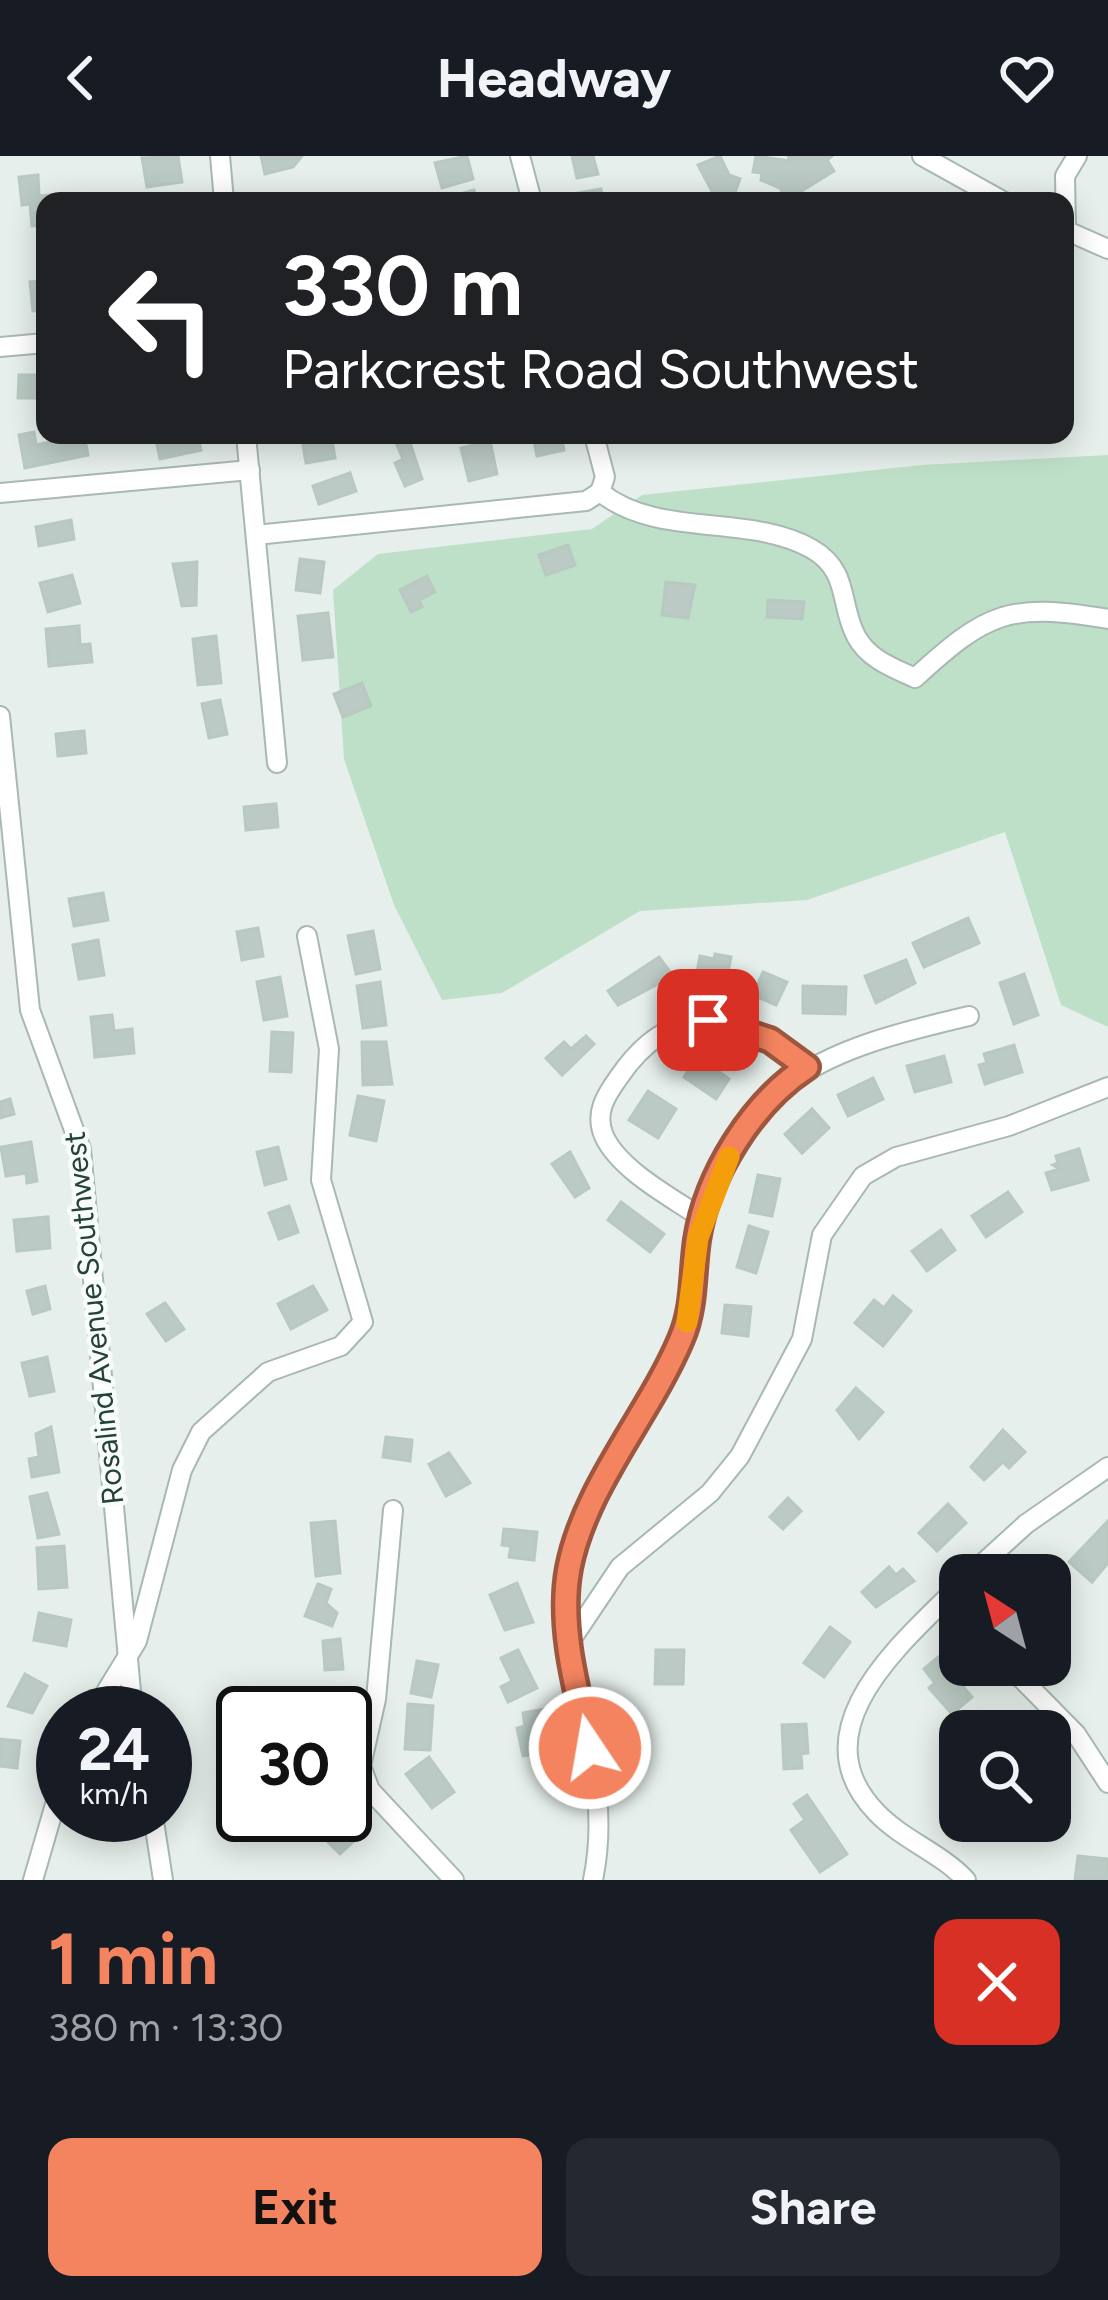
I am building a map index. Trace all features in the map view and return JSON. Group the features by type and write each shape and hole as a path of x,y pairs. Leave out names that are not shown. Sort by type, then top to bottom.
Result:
{"street":[{"path":"220,156 223,192"},
{"path":"520,156 530,192"},
{"path":"922,156 987,192"},
{"path":"1065,192 1065,176 1077,156"},
{"path":"1074,234 1108,249"},
{"path":"0,347 36,344"},
{"path":"248,444 277,763"},
{"path":"256,535 586,501 600,492 605,477 596,444"},
{"path":"0,493 250,470"},
{"path":"600,492 638,512 807,546 842,580 852,626 865,649 915,679 966,632 1000,616 1057,613 1108,620"},
{"name":"Rosalind Avenue Southwest","path":"0,716 29,1010 81,1150 129,1686"},
{"path":"110,1686 145,1618 182,1470 201,1432 268,1372 355,1337 364,1310 321,1180 329,1049 307,936"},
{"path":"593,1880 602,1814 569,1643 567,1585 574,1544 681,1340 703,1219 746,1129 767,1099 807,1067 869,1042 970,1016"},
{"path":"703,1219 608,1143 600,1122 606,1095 652,1037 690,1022 708,1020 747,1029 807,1067"},
{"path":"569,1643 620,1567 710,1493 740,1456 802,1339 822,1235 863,1176 896,1157 1009,1126 1108,1087"},
{"path":"993,1554 1025,1524 1108,1466"},
{"path":"393,1510 379,1678 361,1766 370,1790 454,1880"},
{"path":"939,1606 871,1678 850,1723 848,1759 873,1810 965,1880"},
{"path":"1029,1686 1076,1734 1108,1783"},
{"path":"32,1880 43,1842"},
{"path":"158,1842 164,1880"}],"green space":[{"path":"1108,455 1108,1027 1061,1005 1005,832 807,900 640,911 502,993 442,1000 394,905 344,759 333,590 378,554 592,529 642,495 922,465"}],"building":[{"path":"178,156 182,182 147,187 142,158"},
{"path":"261,156 302,156 293,167 265,174"},
{"path":"467,156 473,179 442,188 435,163"},
{"path":"572,156 593,156 598,174 577,178"},
{"path":"720,156 729,175 740,179 735,192 712,192 698,165"},
{"path":"756,156 790,161 788,156 832,156 827,160 834,171 800,192 782,192 761,180 762,173 753,172"},
{"path":"38,175 36,226 32,226 30,204 22,205 19,177"},
{"path":"30,282 36,282 36,311 33,311"},
{"path":"19,375 36,375 36,398 18,398"},
{"path":"34,432 36,445 86,444 88,455 25,468 19,435"},
{"path":"157,444 199,444 201,450 160,459"},
{"path":"333,444 335,458 306,463 303,445"},
{"path":"396,444 410,444 422,479 405,486 395,463 403,459"},
{"path":"491,444 497,474 469,481 461,448"},
{"path":"535,444 563,444 564,450 537,456"},
{"path":"350,473 356,491 319,504 313,486"},
{"path":"71,520 74,539 39,546 36,527"},
{"path":"568,545 575,565 546,575 539,555"},
{"path":"300,559 324,562 320,593 296,590"},
{"path":"197,562 196,605 182,606 173,564"},
{"path":"72,575 80,603 48,612 40,583"},
{"path":"427,576 435,592 419,600 422,607 411,612 400,590"},
{"path":"666,582 695,585 688,618 662,615"},
{"path":"768,600 804,602 802,619 767,617"},
{"path":"328,613 333,657 303,660 298,616"},
{"path":"79,626 80,645 90,644 92,662 49,666 46,629"},
{"path":"216,636 221,683 198,685 193,639"},
{"path":"362,683 371,706 343,717 334,694"},
{"path":"220,700 227,734 209,738 202,704"},
{"path":"84,731 86,753 58,756 56,734"},
{"path":"276,804 278,827 246,830 244,807"},
{"path":"103,893 108,920 74,926 69,899"},
{"path":"968,918 979,943 924,967 913,943"},
{"path":"258,928 263,956 242,960 237,932"},
{"path":"373,931 380,969 356,974 348,936"},
{"path":"98,940 104,975 79,979 73,945"},
{"path":"715,954 731,957 726,983 696,978 700,956 714,959"},
{"path":"659,957 673,976 618,1005 608,991"},
{"path":"906,960 915,983 876,1003 865,976"},
{"path":"763,972 787,982 776,1005 753,995"},
{"path":"1024,974 1038,1015 1014,1024 1000,983"},
{"path":"280,977 287,1016 264,1020 257,982"},
{"path":"380,982 386,1025 363,1028 357,986"},
{"path":"803,986 846,987 845,1014 803,1013"},
{"path":"112,1015 114,1031 132,1029 134,1053 95,1057 91,1017"},
{"path":"272,1032 293,1033 291,1072 270,1071"},
{"path":"586,1036 594,1044 562,1075 546,1058 564,1042 571,1049"},
{"path":"362,1042 386,1042 392,1084 363,1085"},
{"path":"1014,1045 1022,1072 985,1084 979,1065 987,1063 984,1054"},
{"path":"944,1056 951,1082 915,1092 907,1066"},
{"path":"697,1057 729,1079 716,1099 684,1077"},
{"path":"873,1078 883,1099 848,1116 838,1095"},
{"path":"648,1091 676,1109 658,1138 629,1120"},
{"path":"358,1096 384,1101 376,1141 350,1135"},
{"path":"10,1099 14,1114 0,1118 0,1102"},
{"path":"812,1109 829,1128 802,1153 785,1134"},
{"path":"31,1142 37,1181 27,1183 26,1173 6,1176 1,1147"},
{"path":"278,1147 286,1179 265,1185 257,1152"},
{"path":"1079,1149 1088,1180 1052,1190 1046,1173 1060,1169 1053,1165 1058,1163 1056,1156"},
{"path":"570,1152 589,1188 575,1197 552,1164"},
{"path":"758,1175 780,1179 772,1216 750,1212"},
{"path":"1008,1192 1022,1212 986,1237 972,1216"},
{"path":"621,1202 664,1234 650,1252 608,1220"},
{"path":"289,1206 298,1232 279,1239 269,1213"},
{"path":"48,1217 50,1248 17,1251 14,1220"},
{"path":"749,1226 768,1232 756,1273 737,1267"},
{"path":"941,1230 955,1250 927,1271 912,1251"},
{"path":"45,1286 50,1309 33,1314 27,1291"},
{"path":"313,1286 327,1310 291,1329 278,1304"},
{"path":"893,1296 911,1311 883,1346 855,1323 874,1300 884,1308"},
{"path":"165,1303 184,1329 166,1341 147,1314"},
{"path":"725,1305 751,1307 748,1336 722,1333"},
{"path":"47,1357 54,1391 30,1396 22,1363"},
{"path":"856,1388 883,1412 859,1439 837,1410"},
{"path":"51,1427 59,1472 32,1477 29,1459 39,1457 36,1434"},
{"path":"1003,1430 1025,1452 1009,1468 1003,1462 984,1480 971,1467"},
{"path":"386,1437 412,1440 410,1461 383,1457"},
{"path":"449,1453 470,1483 446,1496 429,1464"},
{"path":"47,1493 59,1534 38,1538 30,1497"},
{"path":"788,1498 801,1511 783,1529 770,1517"},
{"path":"948,1504 966,1523 937,1551 919,1533"},
{"path":"335,1521 340,1573 316,1576 311,1523"},
{"path":"1108,1521 1108,1563 1092,1582 1071,1560"},
{"path":"504,1529 537,1532 534,1560 509,1557 511,1546 502,1545"},
{"path":"64,1546 67,1587 39,1589 37,1548"},
{"path":"889,1567 896,1575 903,1569 914,1581 876,1607 862,1592"},
{"path":"517,1583 533,1622 505,1630 490,1595"},
{"path":"318,1584 331,1589 326,1603 337,1613 332,1626 305,1616"},
{"path":"39,1613 71,1620 66,1646 34,1640"},
{"path":"830,1627 850,1642 824,1677 804,1663"},
{"path":"340,1639 343,1669 325,1670 323,1641"},
{"path":"518,1650 537,1688 508,1702 501,1687 512,1681 501,1658"},
{"path":"656,1650 684,1650 683,1684 655,1684"},
{"path":"938,1657 939,1686 963,1686 972,1697 957,1710 948,1710 929,1688 935,1683 924,1669"},
{"path":"417,1661 438,1665 431,1697 411,1693"},
{"path":"25,1674 47,1686 36,1686 32,1713 8,1706"},
{"path":"408,1704 433,1706 430,1750 405,1749"},
{"path":"544,1709 552,1750 523,1756 517,1728 525,1726 523,1713"},
{"path":"806,1724 808,1753 801,1754 802,1768 784,1769 782,1725"},
{"path":"0,1739 20,1741 17,1768 0,1766"},
{"path":"429,1757 454,1792 432,1808 406,1774"},
{"path":"807,1795 847,1854 820,1872 791,1830 805,1820 794,1804"},
{"path":"328,1842 353,1842 340,1854"},
{"path":"1078,1856 1108,1859 1108,1880 1075,1880"}],"slow traffic":[{"path":"687,1322 698,1238 710,1196 729,1157"}],"route":[{"path":"590,1748 569,1643 566,1597 574,1544 681,1340 694,1293 698,1238 726,1162 767,1099 807,1067 747,1029 708,1020"}]}
